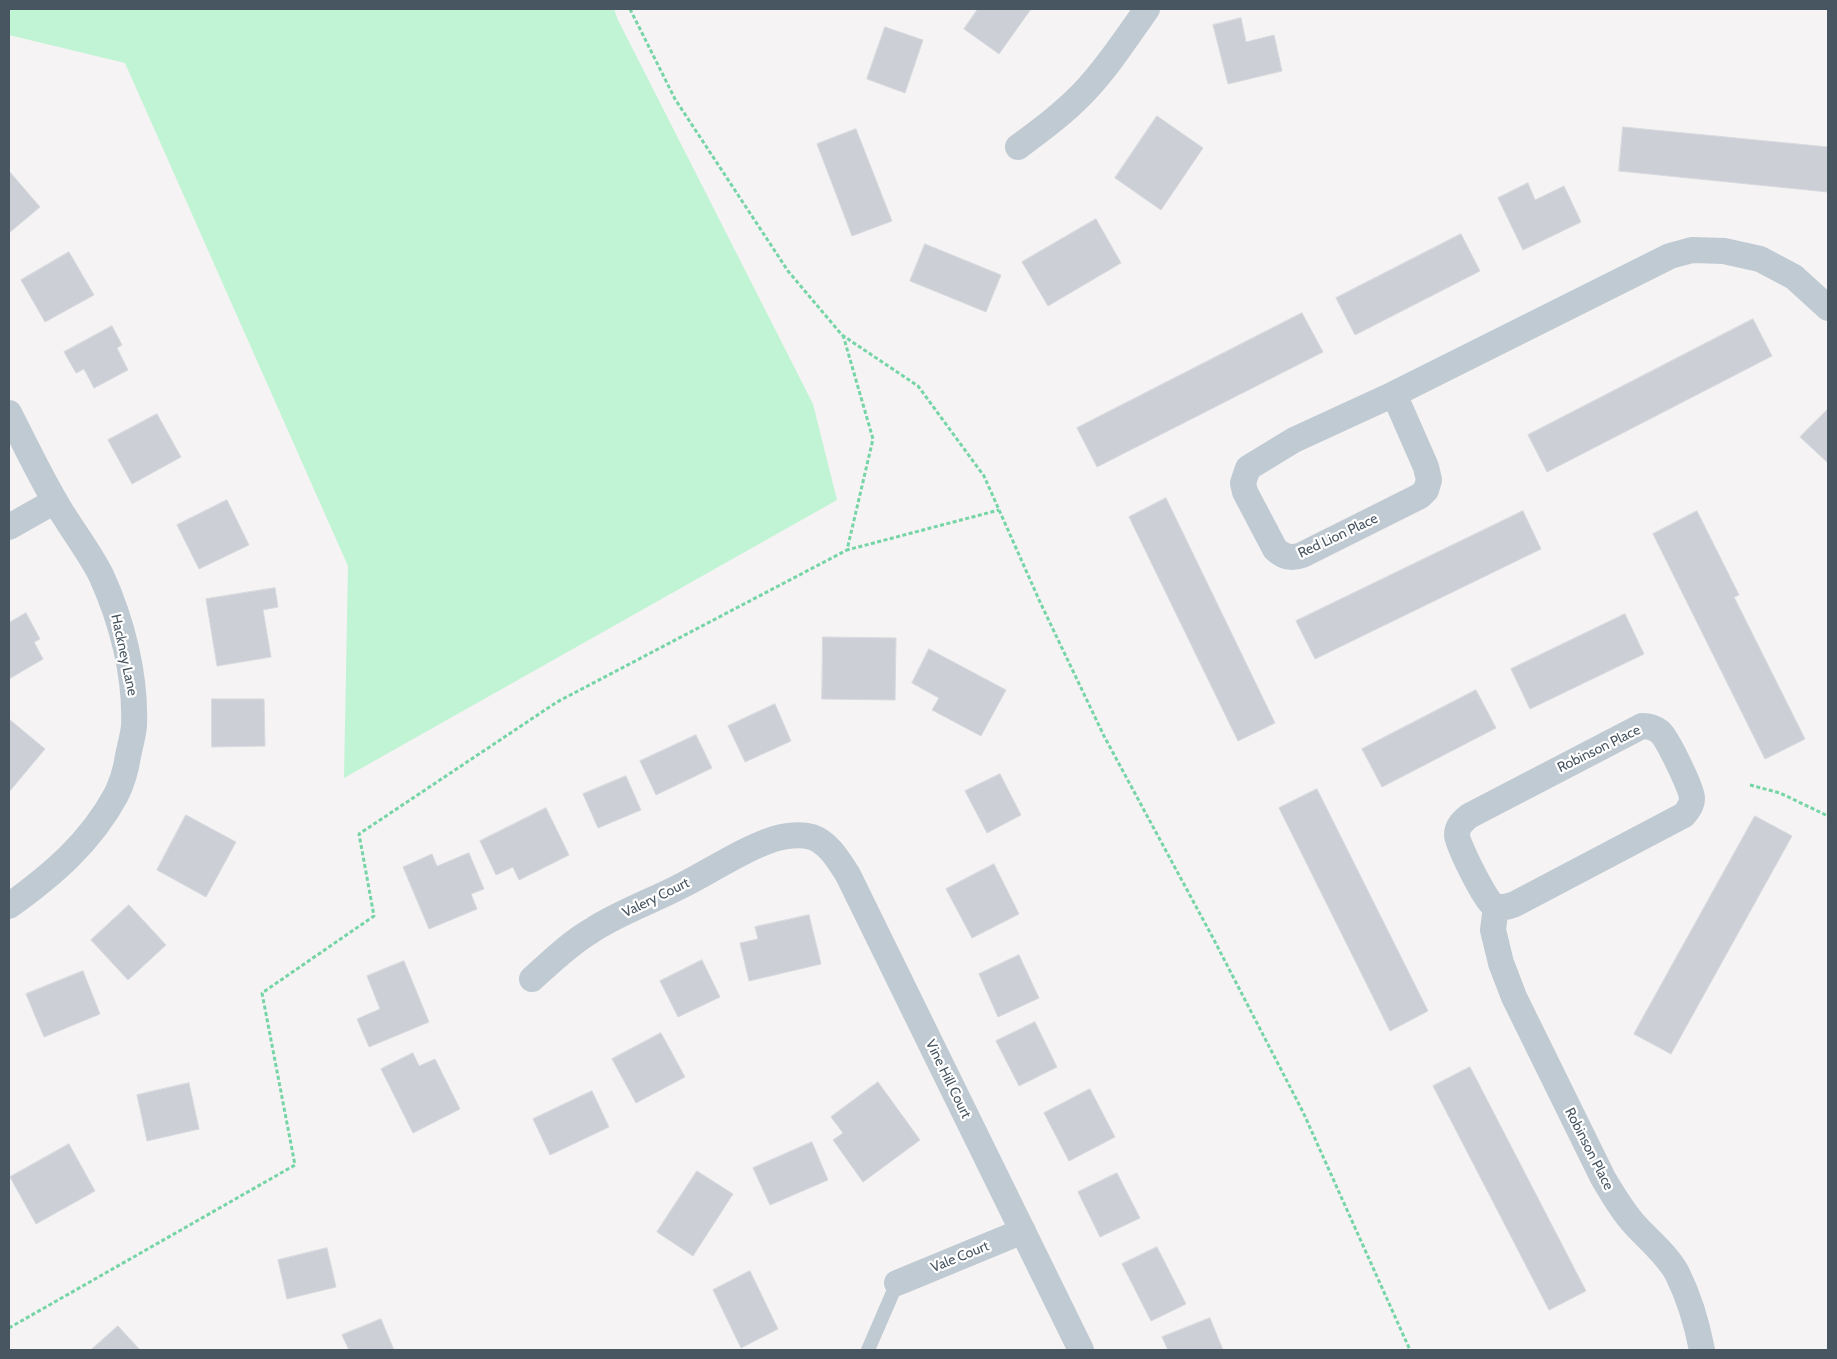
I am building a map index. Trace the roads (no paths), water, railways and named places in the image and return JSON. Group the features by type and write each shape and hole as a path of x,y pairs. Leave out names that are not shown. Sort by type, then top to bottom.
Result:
{"street":[{"path":"1018,147 1062,114 1085,91 1106,66 1147,9"},
{"name":"Red Lion Place","path":"1394,394 1426,467 1429,480 1426,490 1420,496 1302,555 1287,557 1280,555 1274,549 1245,492 1243,483 1248,468 1294,440 1394,394 1670,256 1692,250 1724,251 1760,259 1794,277 1828,308"},
{"name":"Hackney Lane","path":"9,413 55,501 100,573 112,599 129,663 134,695 134,728 126,768 117,794 98,824 72,856 43,882 9,906"},
{"path":"9,528 55,501"},
{"name":"Robinson Place","path":"1648,726 1658,730 1662,734 1692,793 1692,801 1684,815 1515,904 1506,907 1496,906 1487,899 1482,891 1458,842 1458,830 1464,820 1634,729 1648,726"},
{"name":"Valery Court","path":"532,979 576,940 592,929 754,848 776,839 791,836"},
{"name":"Vine Hill Court","path":"791,836 811,837 822,843 834,854 848,875 1081,1350"},
{"name":"Robinson Place","path":"1496,906 1493,930 1501,963 1514,997 1617,1203 1636,1226 1659,1248 1676,1272 1697,1324 1702,1350"},
{"name":"Vale Court","path":"897,1283 1023,1231"}],"lane":[{"path":"868,1350 897,1283"}]}
